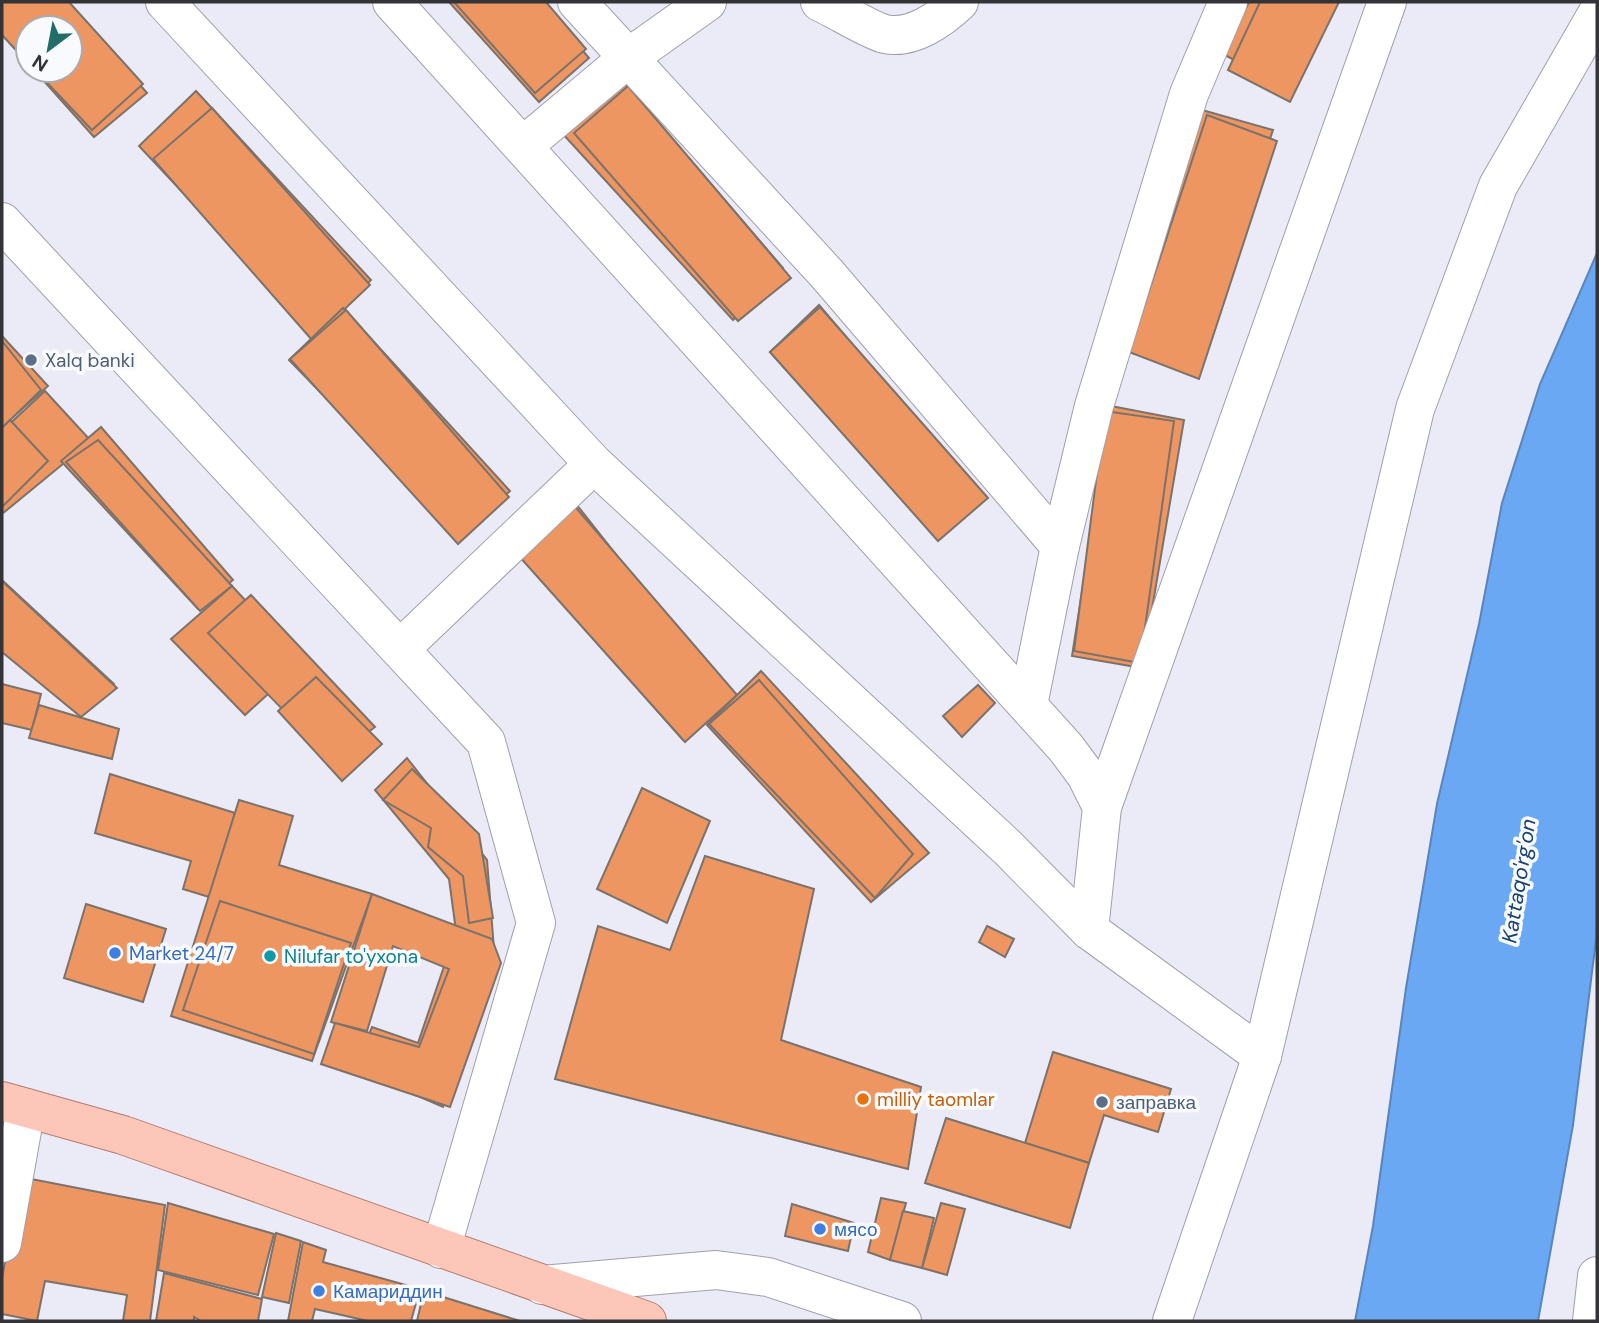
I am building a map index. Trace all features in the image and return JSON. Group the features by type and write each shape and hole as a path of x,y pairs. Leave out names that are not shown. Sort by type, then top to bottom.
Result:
{"main road":[{"path":"14,1105 123,1135 647,1321"}],"street":[{"path":"165,2 594,464 1009,848 1089,930 1262,1056"},
{"path":"392,2 1066,748 1086,775 1102,807"},
{"path":"577,2 827,274 1060,545"},
{"path":"523,146 628,58 707,2"},
{"path":"820,2 885,34 911,34 948,13 959,2"},
{"path":"1028,705 1060,545 1094,405 1185,107 1228,2"},
{"path":"1089,930 1102,807 1387,2"},
{"path":"1172,1321 1262,1056 1415,409 1498,186 1597,14"},
{"path":"2,222 486,742 537,923 441,1249"},
{"path":"400,649 594,464"},
{"path":"2,1243 14,1105"},
{"path":"542,1285 716,1270 768,1277 902,1321"},
{"path":"1592,1321 1597,1276"}],"water":[{"name":"Kattaqo'rg'on","path":"1597,253 1597,932 1573,1125 1538,1321 1355,1321 1373,1226 1406,988 1437,804 1479,624 1502,503 1540,384"}],"building":[{"path":"2,2 68,2 78,14 14,14 14,48 2,34"},
{"path":"2,2 69,2 80,14 14,14 14,48 2,35"},
{"path":"449,2 541,2 589,58 539,102"},
{"path":"454,2 546,2 586,49 535,93"},
{"path":"1249,2 1328,2 1286,88 1223,54"},
{"path":"1260,2 1339,2 1290,102 1228,70"},
{"path":"84,19 143,84 92,130 48,84 84,84"},
{"path":"84,20 147,93 94,137 47,84 84,84"},
{"path":"623,81 783,268 733,320 562,133"},
{"path":"628,86 791,278 738,321 574,133"},
{"path":"196,91 371,280 316,334 139,146"},
{"path":"212,108 370,285 312,340 153,159"},
{"path":"1202,110 1273,130 1191,372 1120,349"},
{"path":"1207,115 1277,141 1199,379 1129,352"},
{"path":"819,305 979,494 936,536 770,352"},
{"path":"820,307 988,498 938,541 770,352"},
{"path":"343,308 510,491 460,536 289,360"},
{"path":"346,310 509,497 458,544 290,359"},
{"path":"2,336 48,386 2,427"},
{"path":"2,341 41,390 2,428"},
{"path":"45,391 91,441 2,514 2,431"},
{"path":"1111,406 1184,420 1142,668 1072,656"},
{"path":"1105,411 1174,421 1140,663 1074,651"},
{"path":"10,420 48,461 2,507 2,428"},
{"path":"101,427 233,580 198,609 61,461"},
{"path":"98,440 232,586 200,611 66,462"},
{"path":"573,500 733,703 683,740 517,552"},
{"path":"571,502 737,695 685,742 518,555"},
{"path":"2,580 114,684 79,715 2,651"},
{"path":"2,581 117,688 81,717 2,652"},
{"path":"232,586 303,662 245,715 171,639"},
{"path":"251,595 375,727 332,760 208,633"},
{"path":"761,671 929,853 871,902 707,725"},
{"path":"316,677 382,744 342,781 278,711"},
{"path":"759,680 913,854 875,898 709,724"},
{"path":"2,684 41,694 32,730 2,723"},
{"path":"978,685 995,703 962,737 943,716"},
{"path":"39,705 119,729 112,759 29,738"},
{"path":"407,758 487,860 494,949 443,1107 355,1069 372,1027 418,1043 456,931 449,879 375,790"},
{"path":"412,769 479,834 493,918 469,923 463,876 428,847 431,828 383,800"},
{"path":"110,774 235,813 209,897 183,889 191,861 95,833"},
{"path":"642,788 710,821 667,923 597,889"},
{"name":"Nilufar to'yxona","path":"239,800 293,816 279,865 372,894 312,1061 171,1016"},
{"path":"705,856 814,889 781,1040 921,1087 908,1169 555,1079 598,926 670,950"},
{"path":"372,894 492,939 501,963 450,1107 321,1064 335,1023 331,1022","holes":["393,946 449,969 419,1047 335,1023 367,1031"]},
{"path":"220,901 351,943 314,1054 183,1010"},
{"name":"Market 24/7","path":"86,904 166,929 143,1002 64,978"},
{"path":"987,926 1014,939 1005,957 979,942"},
{"name":"заправка","path":"1053,1052 1171,1089 1158,1132 1104,1115 1089,1163 1025,1143"},
{"path":"946,1118 1089,1163 1070,1228 925,1183"},
{"path":"21,1177 165,1205 150,1321 123,1321 127,1295 45,1281 37,1321 2,1314 2,1278"},
{"path":"881,1198 906,1203 890,1260 868,1252"},
{"path":"168,1203 274,1234 258,1295 158,1270"},
{"path":"941,1203 965,1209 947,1275 922,1268"},
{"name":"мясо","path":"792,1204 854,1223 848,1251 785,1236"},
{"path":"903,1211 934,1218 922,1268 890,1260"},
{"path":"276,1233 301,1241 289,1303 262,1297"},
{"path":"303,1242 326,1250 323,1262 420,1289 411,1321 368,1321 315,1309 312,1321 288,1321"},
{"path":"164,1273 262,1299 258,1321 201,1321 194,1317 194,1321 156,1321"},
{"path":"424,1291 520,1321 417,1321"}],"place":[{"name":"Xalq banki","path":"31,360"},
{"name":"Market 24/7","path":"115,953"},
{"name":"Nilufar to'yxona","path":"270,956"},
{"name":"milliy taomlar","path":"863,1099"},
{"name":"заправка","path":"1102,1102"},
{"name":"мясо","path":"820,1229"},
{"name":"Камариддин","path":"319,1291"}]}
